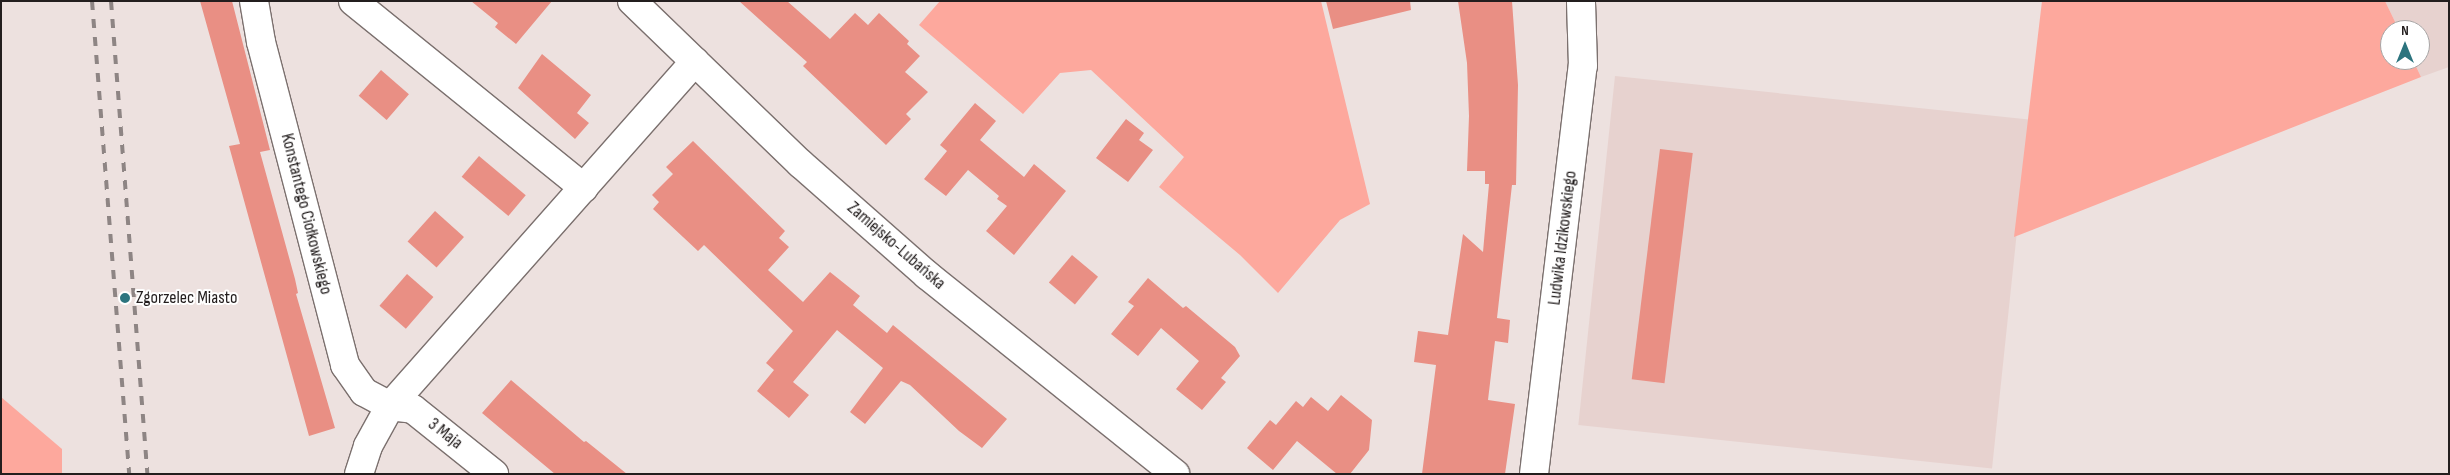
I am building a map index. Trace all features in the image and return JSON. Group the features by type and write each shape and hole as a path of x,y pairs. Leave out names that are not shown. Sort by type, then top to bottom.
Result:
{"street":[{"name":"Konstantego Ciołkowskiego","path":"254,1 261,42 344,365 364,392 390,406"},
{"path":"352,1 584,188"},
{"name":"Zamiejsko-Lubańska","path":"632,1 801,164 927,275 1175,474"},
{"name":"Ludwika Idzikowskiego","path":"1534,474 1583,66 1581,1"},
{"path":"358,474 368,446 390,406 696,61"},
{"name":"3 Maja","path":"390,406 413,410 494,474"}],"shaded area":[{"path":"940,1 1321,1 1370,204 1340,220 1278,293 1240,255 1159,187 1184,157 1091,70 1060,73 1023,114 919,25"},
{"path":"2042,1 2385,1 2394,20 2380,20 2380,70 2418,70 2421,77 2014,237"},
{"path":"2385,1 2449,1 2449,67 2421,77 2418,70 2430,70 2430,20 2394,20"},
{"path":"1615,76 2029,119 1992,469 1578,425"},
{"path":"1,397 62,449 62,474 1,474"}],"building":[{"path":"200,1 232,1 270,150 260,152 295,279 298,293 296,294 335,428 309,436 229,146 240,144"},
{"path":"471,1 552,1 516,44 495,27 498,23"},
{"path":"739,1 787,1 830,39 855,13 868,25 879,13 909,41 907,44 920,56 905,72 928,92 906,114 911,119 886,145 803,66 807,62"},
{"path":"1326,1 1410,1 1411,10 1333,29"},
{"path":"1458,1 1512,1 1518,85 1516,185 1512,185 1497,318 1510,320 1508,343 1495,341 1488,400 1515,404 1505,474 1422,474 1436,365 1414,362 1418,331 1448,335 1463,234 1483,252 1489,184 1485,184 1485,171 1467,171 1469,116 1467,63"},
{"path":"542,54 591,95 577,113 589,123 575,139 518,88"},
{"path":"381,70 409,94 387,120 359,96"},
{"path":"975,103 996,121 980,140 1024,177 1034,164 1066,191 1014,255 986,231 1007,206 997,199 999,196 968,170 946,196 924,179 947,151 940,145"},
{"path":"1126,119 1144,133 1139,140 1153,150 1128,182 1096,158"},
{"path":"693,141 785,231 779,238 789,247 768,270 803,302 830,272 860,296 853,305 887,333 893,325 1007,419 982,448 959,431 910,385 901,381 865,424 850,412 883,368 837,330 793,382 809,395 789,418 757,391 774,370 766,363 793,331 704,245 698,251 653,209 659,202 652,195 673,174 666,167"},
{"path":"1660,149 1693,153 1664,383 1632,379"},
{"path":"479,156 526,195 508,216 462,177"},
{"path":"435,211 464,237 437,268 408,241"},
{"path":"1072,255 1098,277 1075,304 1049,283"},
{"path":"407,274 433,297 406,329 379,306"},
{"path":"1148,278 1183,308 1186,306 1235,347 1240,356 1221,378 1226,382 1202,410 1176,389 1199,361 1161,328 1138,356 1111,334 1134,306 1128,302"},
{"path":"511,380 584,442 586,441 627,474 555,474 482,413"},
{"path":"1341,395 1372,420 1369,450 1350,474 1337,474 1297,441 1273,470 1247,448 1270,420 1276,425 1296,401 1303,407 1311,397 1328,411"}],"railway":[{"path":"92,1 129,474"},
{"path":"111,1 147,474"}],"place":[{"name":"Zgorzelec Miasto","path":"125,298"}]}
